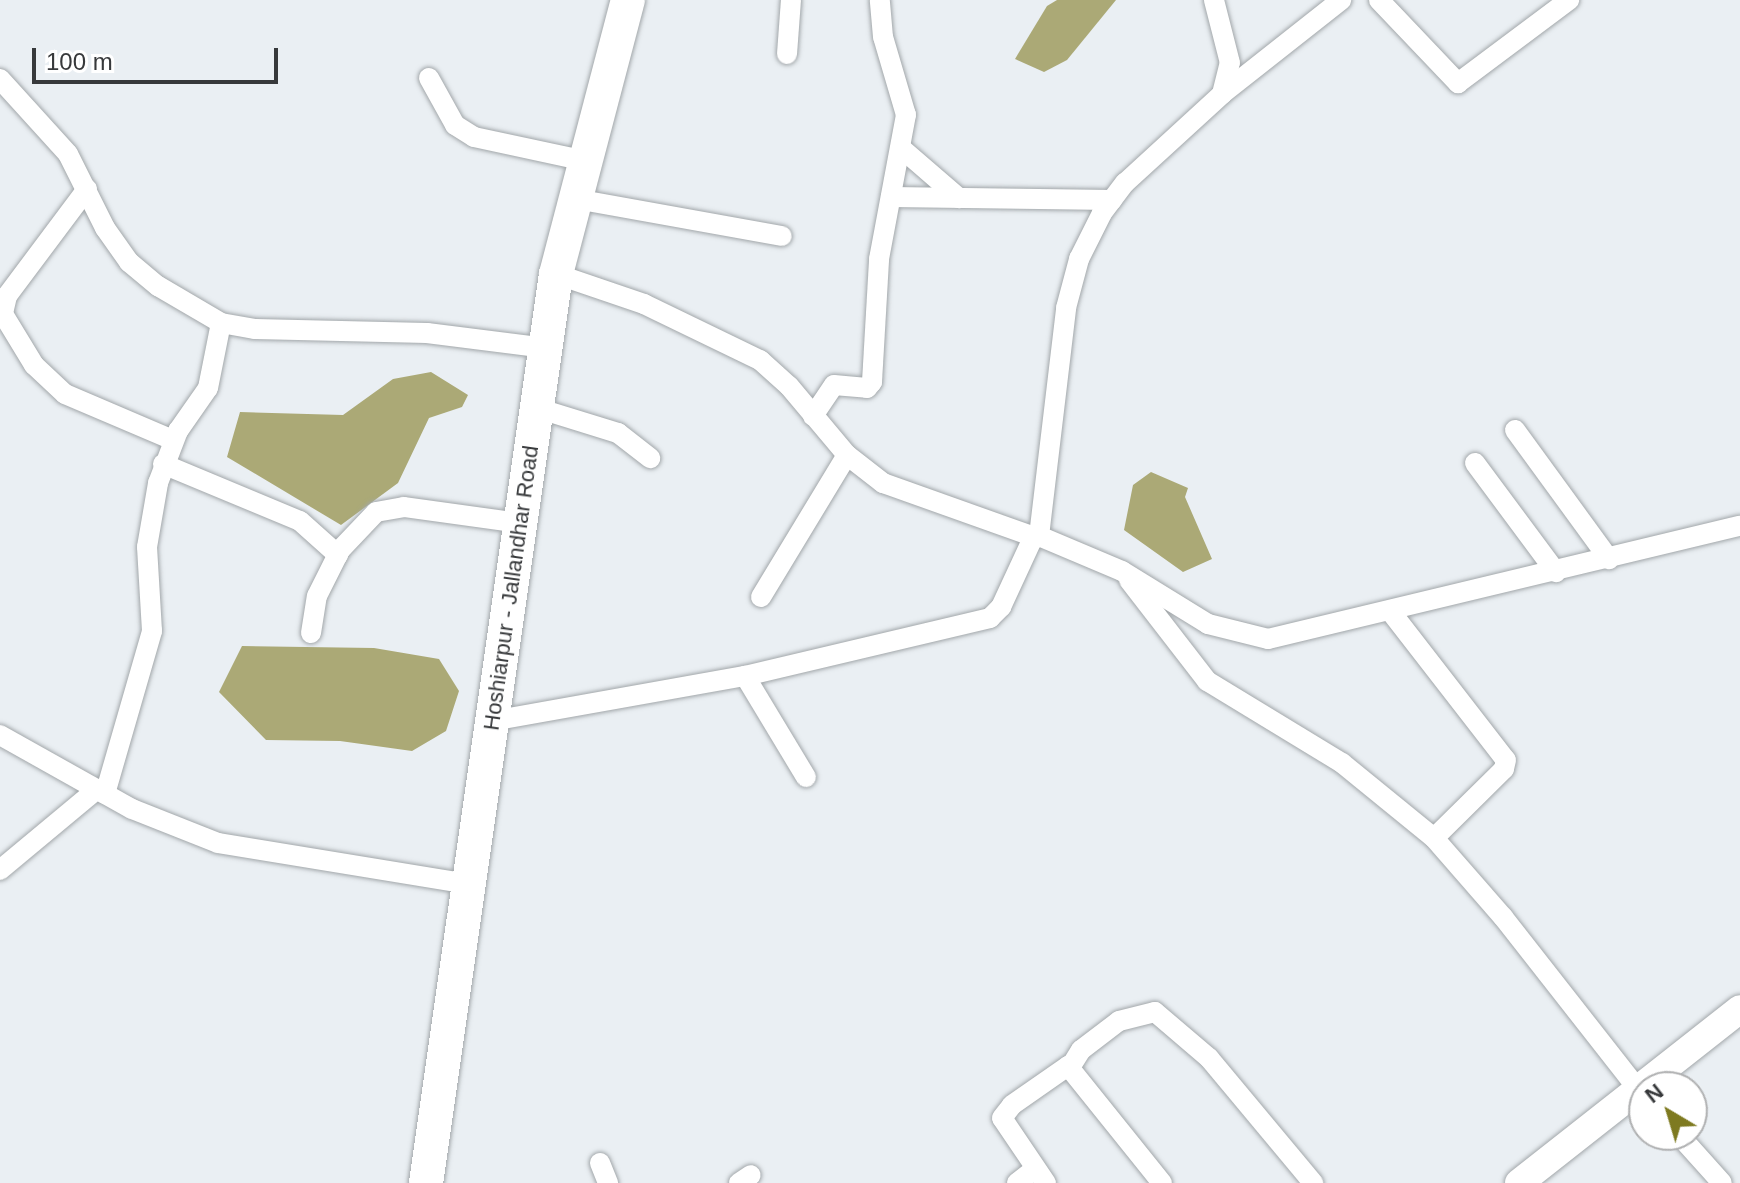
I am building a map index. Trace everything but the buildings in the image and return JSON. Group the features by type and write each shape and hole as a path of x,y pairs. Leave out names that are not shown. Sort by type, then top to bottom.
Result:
{"highway":[{"name":"Hoshiarpur - Jallandhar Road","path":"426,1183 556,274 628,0"}],"street":[{"path":"787,54 791,0"},
{"path":"813,416 834,385 867,388 872,382 874,304 901,148 905,102 883,37 880,0"},
{"path":"1214,0 1230,63 1222,94"},
{"path":"492,721 745,676 990,618 1001,607 1037,536 1066,308 1090,234 1112,200 1222,94 1341,0"},
{"path":"1379,0 1458,83 1569,0"},
{"path":"429,78 455,125 474,137 586,161"},
{"path":"0,79 68,154 105,228 136,269 221,323 255,329 427,333 546,348"},
{"path":"901,148 959,198"},
{"path":"87,189 7,296 3,314 34,365 65,394 173,440"},
{"path":"891,197 1112,200"},
{"path":"576,199 782,236"},
{"path":"556,274 644,304 760,360 847,455 900,491 1037,536 1122,571 1208,624 1250,638 1285,637 1740,526"},
{"path":"0,870 100,792 152,631 147,547 163,464 173,440 208,388 221,323"},
{"path":"537,408 618,433 650,458"},
{"path":"1515,430 1609,559"},
{"path":"761,597 847,455"},
{"path":"1475,463 1556,572"},
{"path":"163,464 300,521 338,555"},
{"path":"311,633 320,590 338,555 352,532 385,508 520,523"},
{"path":"1122,571 1200,676 1368,780 1434,838 1543,966 1628,1076"},
{"path":"1391,612 1507,764 1434,838"},
{"path":"745,676 806,777"},
{"path":"0,735 100,792 174,829 218,843 469,884"},
{"path":"1667,1071 1740,1009"},
{"path":"1017,1183 1041,1176 1002,1115 1057,1071 1071,1066 1081,1050 1119,1021 1155,1012 1209,1058 1313,1183"},
{"path":"1071,1066 1162,1183"},
{"path":"1519,1183 1628,1103"},
{"path":"1693,1151 1722,1183"},
{"path":"600,1163 608,1183"}],"shaded area":[{"path":"1057,0 1116,0 1067,60 1044,72 1015,59 1047,6"},
{"path":"431,372 468,395 462,407 429,418 398,483 341,525 227,457 240,412 343,415 393,379"},
{"path":"1151,472 1188,488 1185,497 1212,559 1183,572 1124,530 1133,485"},
{"path":"242,646 374,648 439,659 459,691 446,731 412,751 340,741 266,740 219,692"}]}
